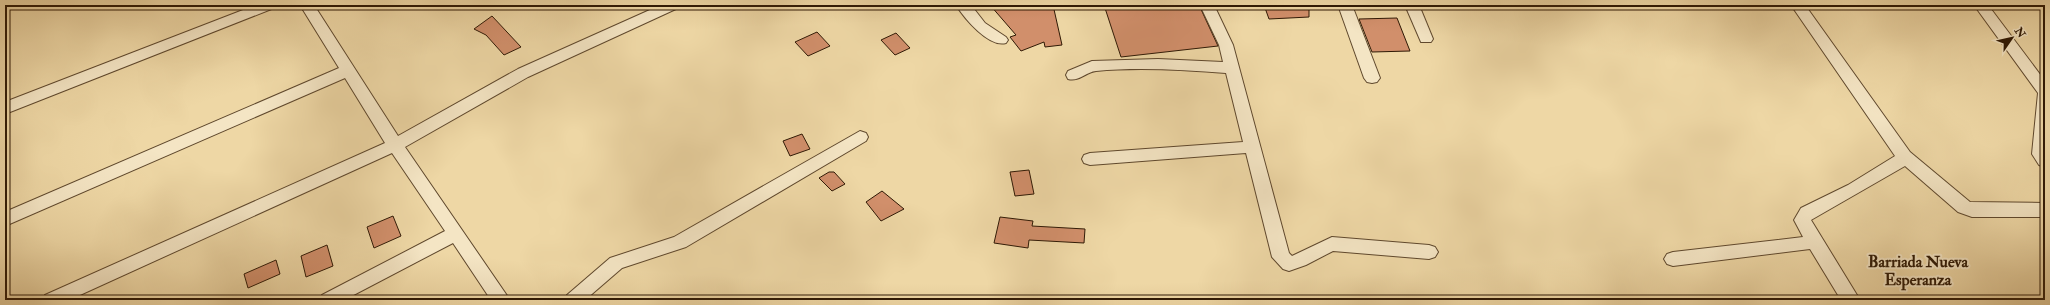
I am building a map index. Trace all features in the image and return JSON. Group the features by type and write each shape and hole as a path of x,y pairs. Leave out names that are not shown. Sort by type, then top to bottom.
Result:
{"street":[{"path":"5,108 269,5"},
{"path":"307,5 395,144 501,300"},
{"path":"51,300 395,144 523,73 673,5"},
{"path":"963,5 980,26 1001,40"},
{"path":"1207,5 1226,45 1281,257 1289,264 1299,262 1319,249 1332,244 1428,252"},
{"path":"1345,5 1372,78"},
{"path":"1412,5 1426,39"},
{"path":"1798,5 1904,156 1964,207 1972,210 2045,210"},
{"path":"1981,5 2045,93 2040,154 2045,161"},
{"path":"1073,75 1092,66 1158,64 1232,68"},
{"path":"5,219 349,70"},
{"path":"573,300 616,263 680,242 860,137"},
{"path":"1090,159 1253,147"},
{"path":"1851,300 1802,220 1807,213 1854,189 1900,161 1904,156"},
{"path":"328,300 455,234"},
{"path":"1673,259 1815,242"}],"building":[{"path":"990,5 1053,5 1062,45 1045,47 1044,42 1021,51 1010,37 1016,35"},
{"path":"1104,5 1199,5 1218,46 1121,57"},
{"path":"1264,5 1309,5 1309,17 1269,19"},
{"path":"492,16 521,47 504,55 486,35 474,29"},
{"path":"1397,18 1410,51 1372,52 1359,19"},
{"path":"817,32 830,46 808,56 795,42"},
{"path":"896,33 910,48 895,55 881,40"},
{"path":"802,134 810,149 790,156 783,141"},
{"path":"1029,170 1034,194 1015,196 1010,172"},
{"path":"829,172 834,172 845,184 832,191 819,178"},
{"path":"882,191 904,209 881,221 866,202"},
{"path":"393,216 401,236 374,248 367,227"},
{"path":"1000,217 1033,221 1032,226 1085,229 1084,243 1029,240 1028,248 994,243"},
{"path":"327,245 333,266 306,277 301,256"},
{"path":"276,260 280,274 248,288 244,274"}],"district":[{"name":"Barriada Nueva Esperanza","path":"1918,270"}]}
